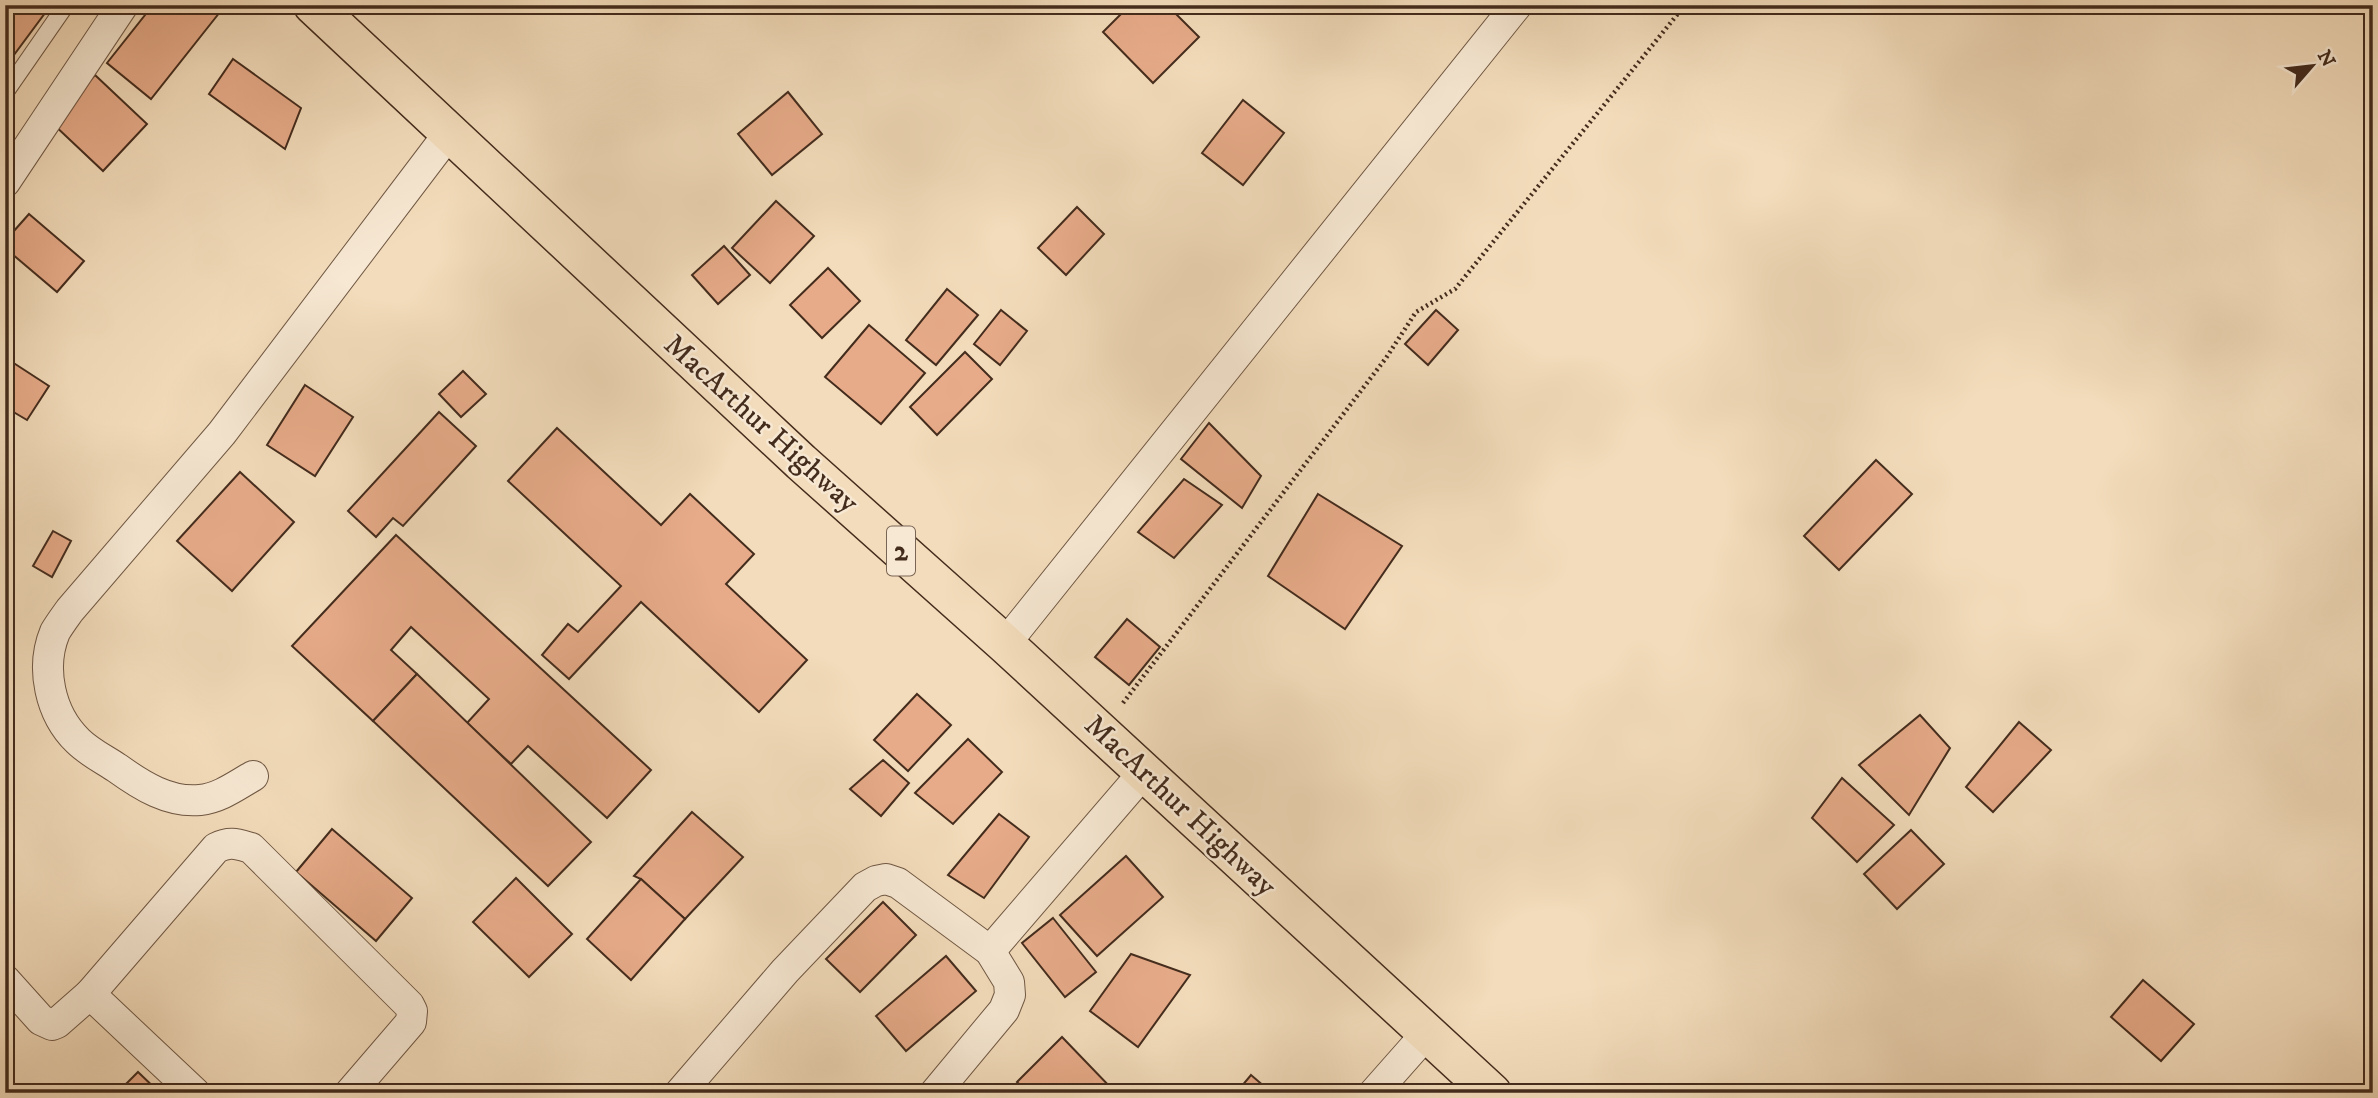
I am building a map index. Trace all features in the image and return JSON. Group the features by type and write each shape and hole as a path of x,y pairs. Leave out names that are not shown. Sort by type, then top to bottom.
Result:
{"highway":[{"name":"MacArthur Highway","path":"313,5 801,462 1101,731 1492,1093"}],"street":[{"path":"5,182 123,5"},
{"path":"1005,644 1517,5"},
{"path":"253,776 224,793 201,800 183,800 149,789 78,741 66,726 54,704 48,678 48,657 56,631 70,610 222,433 450,132"},
{"path":"990,951 1144,772"},
{"path":"5,980 41,1020 52,1025 90,995 216,848 226,843 236,843 251,848 409,1004 412,1011 411,1022 350,1093"},
{"path":"680,1093 785,971 856,895 876,881 886,879 898,883 990,951 1009,982 1008,1002 1004,1010 935,1093"},
{"path":"90,995 195,1093"},
{"path":"1374,1093 1427,1033"}],"lane":[{"path":"5,93 66,5"}],"path":[{"path":"1101,731 1361,390 1416,312 1455,289 1685,5"}],"building":[{"path":"5,5 51,5 5,67"},
{"path":"153,5 212,5 220,12 151,99 107,63"},
{"path":"1130,5 1167,5 1199,37 1153,83 1103,32"},
{"path":"233,59 301,108 285,149 209,94"},
{"path":"95,75 147,124 103,171 51,122"},
{"path":"788,92 822,134 772,175 738,134"},
{"path":"1243,100 1284,133 1243,185 1202,153"},
{"path":"776,201 814,236 770,283 732,248"},
{"path":"1077,207 1104,234 1066,275 1038,248"},
{"path":"29,214 84,261 57,292 5,248 5,241"},
{"path":"724,246 750,275 718,304 692,275"},
{"path":"828,268 860,301 822,338 790,305"},
{"path":"947,289 978,315 936,365 906,340"},
{"path":"1001,310 1027,331 1000,365 974,344"},
{"path":"1436,310 1458,330 1428,365 1405,344"},
{"path":"869,325 925,373 881,424 825,377"},
{"path":"965,352 992,379 937,435 910,407"},
{"path":"9,360 49,386 27,420 5,407 5,365"},
{"path":"463,371 486,394 461,417 439,394"},
{"path":"305,385 353,417 315,476 267,445"},
{"path":"439,412 476,446 403,526 393,518 376,537 348,511"},
{"path":"1209,423 1261,476 1242,508 1181,459"},
{"path":"557,428 661,525 690,494 754,554 726,584 807,660 759,712 641,602 569,679 542,655 568,624 578,632 621,586 508,481"},
{"path":"1876,460 1912,494 1839,570 1804,536"},
{"path":"240,472 294,522 232,591 177,541"},
{"path":"1184,479 1222,505 1174,558 1138,532"},
{"path":"1318,494 1402,546 1345,629 1268,576"},
{"path":"53,531 71,541 52,577 33,566"},
{"path":"396,535 651,770 607,818 528,746 511,764 467,723 489,699 411,627 391,650 417,674 373,721 292,646"},
{"path":"1127,619 1160,647 1129,685 1095,657"},
{"path":"417,674 591,842 548,886 373,721"},
{"path":"917,694 951,725 908,771 874,740"},
{"path":"1920,715 1950,748 1909,815 1859,765"},
{"path":"2019,722 2051,750 1993,812 1966,787"},
{"path":"968,739 1002,772 953,824 915,793"},
{"path":"883,760 909,783 881,816 850,789"},
{"path":"1842,778 1894,825 1857,862 1812,818"},
{"path":"692,812 743,857 685,919 641,879 634,876"},
{"path":"999,814 1029,837 984,898 948,875"},
{"path":"332,829 412,898 376,941 296,872"},
{"path":"1911,830 1944,864 1897,909 1864,874"},
{"path":"1126,856 1163,897 1097,956 1060,915"},
{"path":"516,878 572,934 529,977 473,922"},
{"path":"641,879 685,919 631,980 587,939"},
{"path":"883,902 916,935 860,992 826,959"},
{"path":"1053,918 1096,972 1065,997 1022,943"},
{"path":"1131,954 1190,975 1138,1047 1090,1011"},
{"path":"946,956 976,991 906,1051 876,1016"},
{"path":"2143,980 2194,1024 2161,1061 2111,1017"},
{"path":"1062,1037 1115,1092 1028,1093 1017,1082"},
{"path":"138,1072 160,1093 117,1093"},
{"path":"1251,1075 1272,1093 1236,1093"}]}
